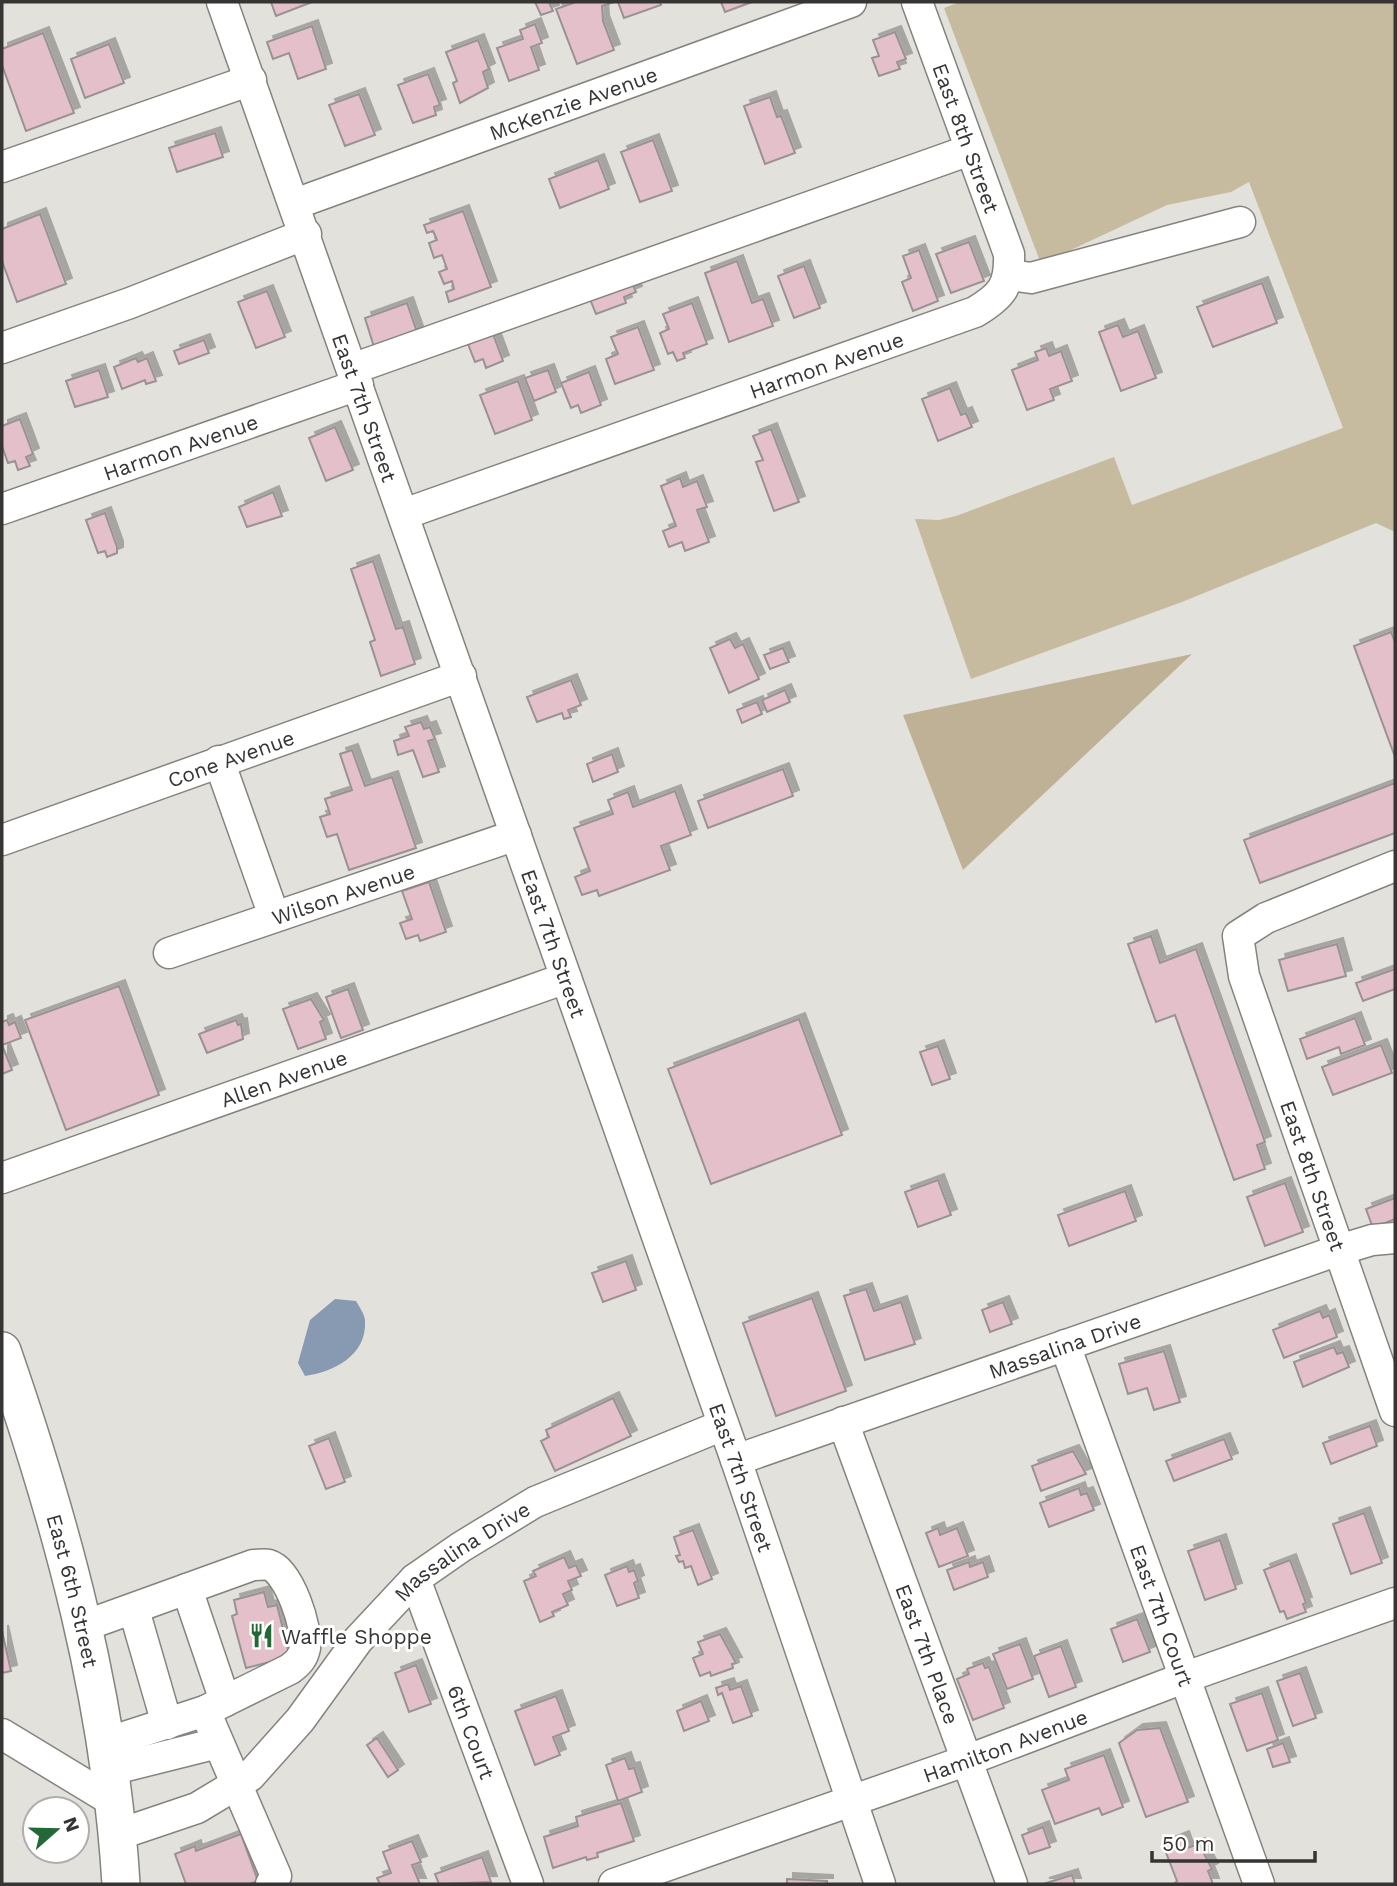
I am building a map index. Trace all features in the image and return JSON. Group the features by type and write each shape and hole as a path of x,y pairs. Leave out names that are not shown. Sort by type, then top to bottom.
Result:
{"main road":[{"name":"East 6th Street","path":"2,1351 56,1518 84,1626 112,1787 121,1884"}],"street":[{"name":"East 7th Street","path":"222,2 736,1460 880,1884"},
{"name":"McKenzie Avenue","path":"295,204 851,2"},
{"name":"East 8th Street","path":"917,2 1009,254 1010,275"},
{"path":"2,167 251,80"},
{"name":"Harmon Avenue","path":"2,509 970,150"},
{"path":"1010,275 1031,278 1240,222"},
{"path":"2,348 130,303 306,234"},
{"name":"Harmon Avenue","path":"404,514 975,312 998,298 1010,275"},
{"name":"Cone Avenue","path":"2,840 461,676"},
{"path":"219,761 274,916"},
{"name":"Wilson Avenue","path":"169,953 516,835"},
{"name":"East 8th Street","path":"1395,866 1266,918 1238,936 1244,976 1395,1411"},
{"name":"Allen Avenue","path":"2,1178 566,978"},
{"name":"Massalina Drive","path":"736,1460 1339,1250 1373,1240 1395,1238"},
{"name":"East 7th Court","path":"1065,1345 1259,1884"},
{"name":"East 7th Place","path":"843,1422 1012,1884"},
{"name":"Massalina Drive","path":"112,1787 197,1808 236,1787 281,1744 358,1640 415,1579 535,1502 723,1424"},
{"path":"84,1626 253,1565 270,1565 285,1577 303,1626 305,1647 299,1662 167,1724 112,1787"},
{"name":"6th Court","path":"415,1579 528,1884"},
{"path":"187,1589 217,1699 218,1743 276,1875 271,1884"},
{"name":"Hamilton Avenue","path":"614,1884 968,1760 1186,1677 1395,1603"},
{"path":"134,1610 167,1724"},
{"path":"2,1734 112,1787 218,1743"}],"shaded area":[{"path":"960,2 1395,2 1395,532 1376,523 1182,602 971,679 915,519 939,520 956,516 1114,457 1132,505 1343,428 1249,182 1231,192 1167,205 1041,264 944,8"},
{"path":"1192,654 963,870 903,715"}],"water":[{"path":"335,1299 356,1301 360,1308 365,1321 360,1344 354,1353 337,1366 305,1376 298,1363 310,1320"}],"building":[{"path":"271,2 312,2 276,16"},
{"path":"535,2 549,2 553,11 541,15"},
{"path":"576,2 614,2 602,6 603,21 614,50 577,64 556,9"},
{"path":"618,2 660,2 661,5 624,18"},
{"path":"721,2 752,2 725,12"},
{"path":"535,24 542,43 531,47 539,70 509,81 497,48 523,39 520,30"},
{"path":"312,26 326,69 298,79 289,53 273,59 267,42"},
{"path":"895,32 906,59 897,62 900,69 879,76 872,58 879,56 873,40"},
{"path":"43,33 74,113 26,131 2,65 2,49"},
{"path":"478,40 489,69 483,72 488,88 460,103 453,83 457,81 446,52"},
{"path":"109,44 124,83 85,98 71,59"},
{"path":"428,74 440,105 434,107 436,115 413,123 398,85"},
{"path":"359,94 375,135 345,146 329,105"},
{"path":"770,97 777,117 781,116 795,153 765,164 744,106"},
{"path":"215,133 223,157 177,172 169,148"},
{"path":"653,140 672,191 640,202 621,152"},
{"path":"598,160 609,189 560,208 549,179"},
{"path":"463,211 491,287 449,302 446,292 454,289 452,281 444,284 439,272 447,269 442,255 434,258 429,243 437,240 433,231 427,233 424,225"},
{"path":"40,214 66,284 17,302 2,261 2,229"},
{"path":"969,242 984,281 951,293 936,254"},
{"path":"919,250 938,301 913,311 902,282 911,278 903,256"},
{"path":"737,261 752,303 763,299 773,326 729,342 705,273"},
{"path":"804,266 820,308 794,318 778,276"},
{"path":"632,283 636,292 624,297 626,303 596,314 590,299"},
{"path":"1262,283 1277,323 1213,347 1197,307"},
{"path":"267,291 285,337 256,348 238,302"},
{"path":"407,303 417,332 374,347 365,318"},
{"path":"692,303 707,344 683,353 685,358 677,361 673,352 668,354 660,333 669,329 663,314"},
{"path":"1118,325 1123,337 1138,331 1156,378 1121,391 1099,332"},
{"path":"638,327 654,370 615,384 606,359 618,354 611,337"},
{"path":"493,334 503,361 486,368 483,359 475,362 468,344"},
{"path":"204,340 209,353 179,364 174,351"},
{"path":"1046,348 1049,356 1061,351 1072,381 1050,389 1054,400 1027,410 1012,370 1038,360 1035,352"},
{"path":"136,358 138,362 147,358 156,381 146,384 145,380 122,389 114,367"},
{"path":"99,370 108,397 75,407 66,381"},
{"path":"548,370 556,392 534,401 525,378"},
{"path":"589,372 601,405 581,413 578,405 571,408 561,383"},
{"path":"518,381 532,420 495,434 480,395"},
{"path":"950,388 961,415 966,413 972,427 938,441 922,399"},
{"path":"20,419 33,454 26,457 30,466 18,470 15,461 8,463 2,446 2,426"},
{"path":"335,427 353,470 326,481 309,438"},
{"path":"771,429 799,502 774,511 756,462 763,460 753,436"},
{"path":"680,478 683,487 697,481 707,507 697,510 709,542 685,551 682,542 669,547 663,531 676,526 661,486"},
{"path":"273,492 282,516 247,527 239,507"},
{"path":"105,513 117,547 117,553 107,557 105,551 98,553 86,520"},
{"path":"373,561 396,629 403,627 415,664 381,676 370,642 375,640 351,569"},
{"path":"1391,632 1395,642 1395,757 1354,646"},
{"path":"730,639 735,648 743,644 759,679 729,693 710,648"},
{"path":"783,648 789,662 770,669 764,655"},
{"path":"571,680 581,705 568,710 571,717 564,719 562,713 537,722 527,697"},
{"path":"785,690 790,702 767,712 762,700"},
{"path":"757,702 762,714 742,723 737,710"},
{"path":"421,722 424,729 430,727 435,739 428,741 439,772 423,777 413,750 398,755 394,741 409,736 405,727"},
{"path":"352,750 365,786 392,777 416,848 349,870 337,834 327,837 320,817 330,814 325,799 352,790 340,754"},
{"path":"612,754 618,772 593,782 587,764"},
{"path":"783,769 793,796 708,828 698,801"},
{"path":"1395,783 1395,833 1260,883 1244,840"},
{"path":"675,791 691,835 661,846 670,870 599,896 597,890 582,895 575,877 590,871 574,828 613,814 608,800 628,792 633,807"},
{"path":"429,882 446,932 420,941 418,935 406,939 400,923 412,919 402,891"},
{"path":"1151,936 1160,963 1196,949 1265,1142 1257,1145 1265,1169 1234,1180 1175,1015 1156,1022 1128,944"},
{"path":"1337,944 1346,976 1288,991 1279,960"},
{"path":"1395,969 1395,989 1363,1001 1356,983"},
{"path":"119,986 159,1095 66,1130 25,1020"},
{"path":"348,989 363,1030 341,1038 326,997"},
{"path":"311,999 324,1020 320,1022 326,1039 298,1049 283,1009"},
{"path":"1355,1018 1365,1045 1341,1054 1339,1047 1307,1059 1300,1039"},
{"path":"799,1019 842,1135 711,1184 668,1069"},
{"path":"7,1020 9,1025 15,1022 21,1038 2,1045 2,1022"},
{"path":"236,1020 238,1025 241,1024 243,1039 207,1053 199,1034"},
{"path":"2,1045 12,1070 2,1074"},
{"path":"1381,1045 1392,1073 1333,1095 1322,1067"},
{"path":"938,1046 950,1079 932,1085 920,1052"},
{"path":"938,1180 951,1215 918,1227 905,1192"},
{"path":"1285,1183 1303,1232 1265,1246 1247,1197"},
{"path":"1125,1191 1136,1221 1069,1246 1058,1215"},
{"path":"1395,1198 1395,1219 1373,1228 1366,1209"},
{"path":"626,1261 636,1290 603,1302 592,1273"},
{"path":"866,1289 874,1311 901,1302 915,1344 865,1360 844,1296"},
{"path":"812,1298 846,1391 776,1416 743,1323"},
{"path":"1003,1302 1012,1324 990,1332 982,1310"},
{"path":"1320,1311 1323,1318 1329,1315 1337,1337 1284,1358 1273,1330"},
{"path":"1334,1347 1337,1354 1343,1352 1349,1367 1303,1387 1294,1362"},
{"path":"1164,1351 1180,1402 1154,1410 1147,1388 1128,1394 1119,1364"},
{"path":"613,1398 631,1436 555,1471 541,1441 549,1437 546,1430"},
{"path":"1370,1426 1377,1446 1331,1464 1323,1443"},
{"path":"329,1438 345,1482 326,1489 309,1446"},
{"path":"1224,1439 1232,1459 1174,1481 1166,1461"},
{"path":"1073,1451 1086,1474 1041,1491 1032,1466"},
{"path":"1079,1488 1081,1495 1087,1493 1094,1510 1049,1527 1040,1503"},
{"path":"1364,1513 1382,1563 1351,1574 1333,1524"},
{"path":"938,1528 940,1535 957,1528 968,1556 939,1567 926,1533"},
{"path":"693,1530 712,1579 698,1585 691,1566 685,1568 683,1561 679,1562 676,1556 680,1555 674,1537"},
{"path":"1220,1540 1236,1589 1205,1600 1188,1551"},
{"path":"564,1557 569,1568 576,1565 581,1576 568,1581 572,1590 563,1594 568,1605 552,1612 554,1616 540,1622 524,1581 536,1576 533,1571"},
{"path":"1290,1560 1306,1603 1303,1604 1306,1612 1287,1619 1284,1611 1280,1612 1264,1570"},
{"path":"969,1562 970,1567 983,1562 988,1577 954,1590 947,1570"},
{"path":"627,1566 629,1572 634,1570 638,1581 634,1583 639,1598 617,1606 605,1575"},
{"name":"Waffle Shoppe","path":"264,1592 268,1607 277,1605 290,1657 246,1668 232,1616 237,1614 234,1600"},
{"path":"1137,1619 1150,1652 1123,1662 1111,1629"},
{"path":"2,1631 11,1671 2,1673"},
{"path":"720,1634 736,1663 732,1664 733,1668 711,1676 710,1672 700,1676 693,1658 703,1654 698,1642"},
{"path":"1020,1644 1033,1679 1007,1689 993,1654"},
{"path":"1061,1646 1076,1687 1049,1697 1034,1656"},
{"path":"983,1663 985,1668 989,1667 1004,1708 973,1720 957,1679 969,1674 967,1669"},
{"path":"416,1665 431,1704 409,1712 395,1673"},
{"path":"1300,1673 1316,1718 1293,1726 1277,1681"},
{"path":"728,1684 730,1690 741,1686 752,1716 733,1723 722,1693 718,1695 716,1688"},
{"path":"1262,1693 1278,1740 1247,1751 1230,1704"},
{"path":"556,1696 569,1731 553,1737 560,1755 535,1765 515,1711"},
{"path":"701,1701 709,1721 684,1731 677,1711"},
{"path":"1160,1728 1188,1802 1146,1817 1119,1743 1137,1730"},
{"path":"377,1738 398,1770 388,1777 367,1745"},
{"path":"1283,1743 1290,1762 1273,1767 1267,1749"},
{"path":"1104,1755 1123,1807 1102,1815 1099,1808 1055,1824 1042,1790 1069,1780 1065,1769"},
{"path":"625,1758 629,1769 634,1768 642,1792 618,1801 606,1765"},
{"path":"621,1803 634,1841 597,1853 598,1857 587,1860 586,1857 553,1868 544,1837 578,1826 576,1817"},
{"path":"1043,1827 1050,1847 1029,1854 1022,1835"},
{"path":"241,1834 258,1881 249,1884 186,1884 175,1854 195,1846 196,1851"},
{"path":"1183,1837 1187,1848 1199,1844 1212,1869 1208,1871 1213,1884 1174,1884 1177,1881 1163,1845"},
{"path":"412,1841 421,1862 412,1865 420,1884 380,1884 377,1878 391,1873 383,1852"},
{"path":"482,1857 491,1882 439,1884 435,1874"},
{"path":"1072,1875 1075,1884 1043,1884"},
{"path":"787,1879 827,1881 827,1884 787,1884"}],"place":[{"name":"Waffle Shoppe","path":"261,1636"}]}
